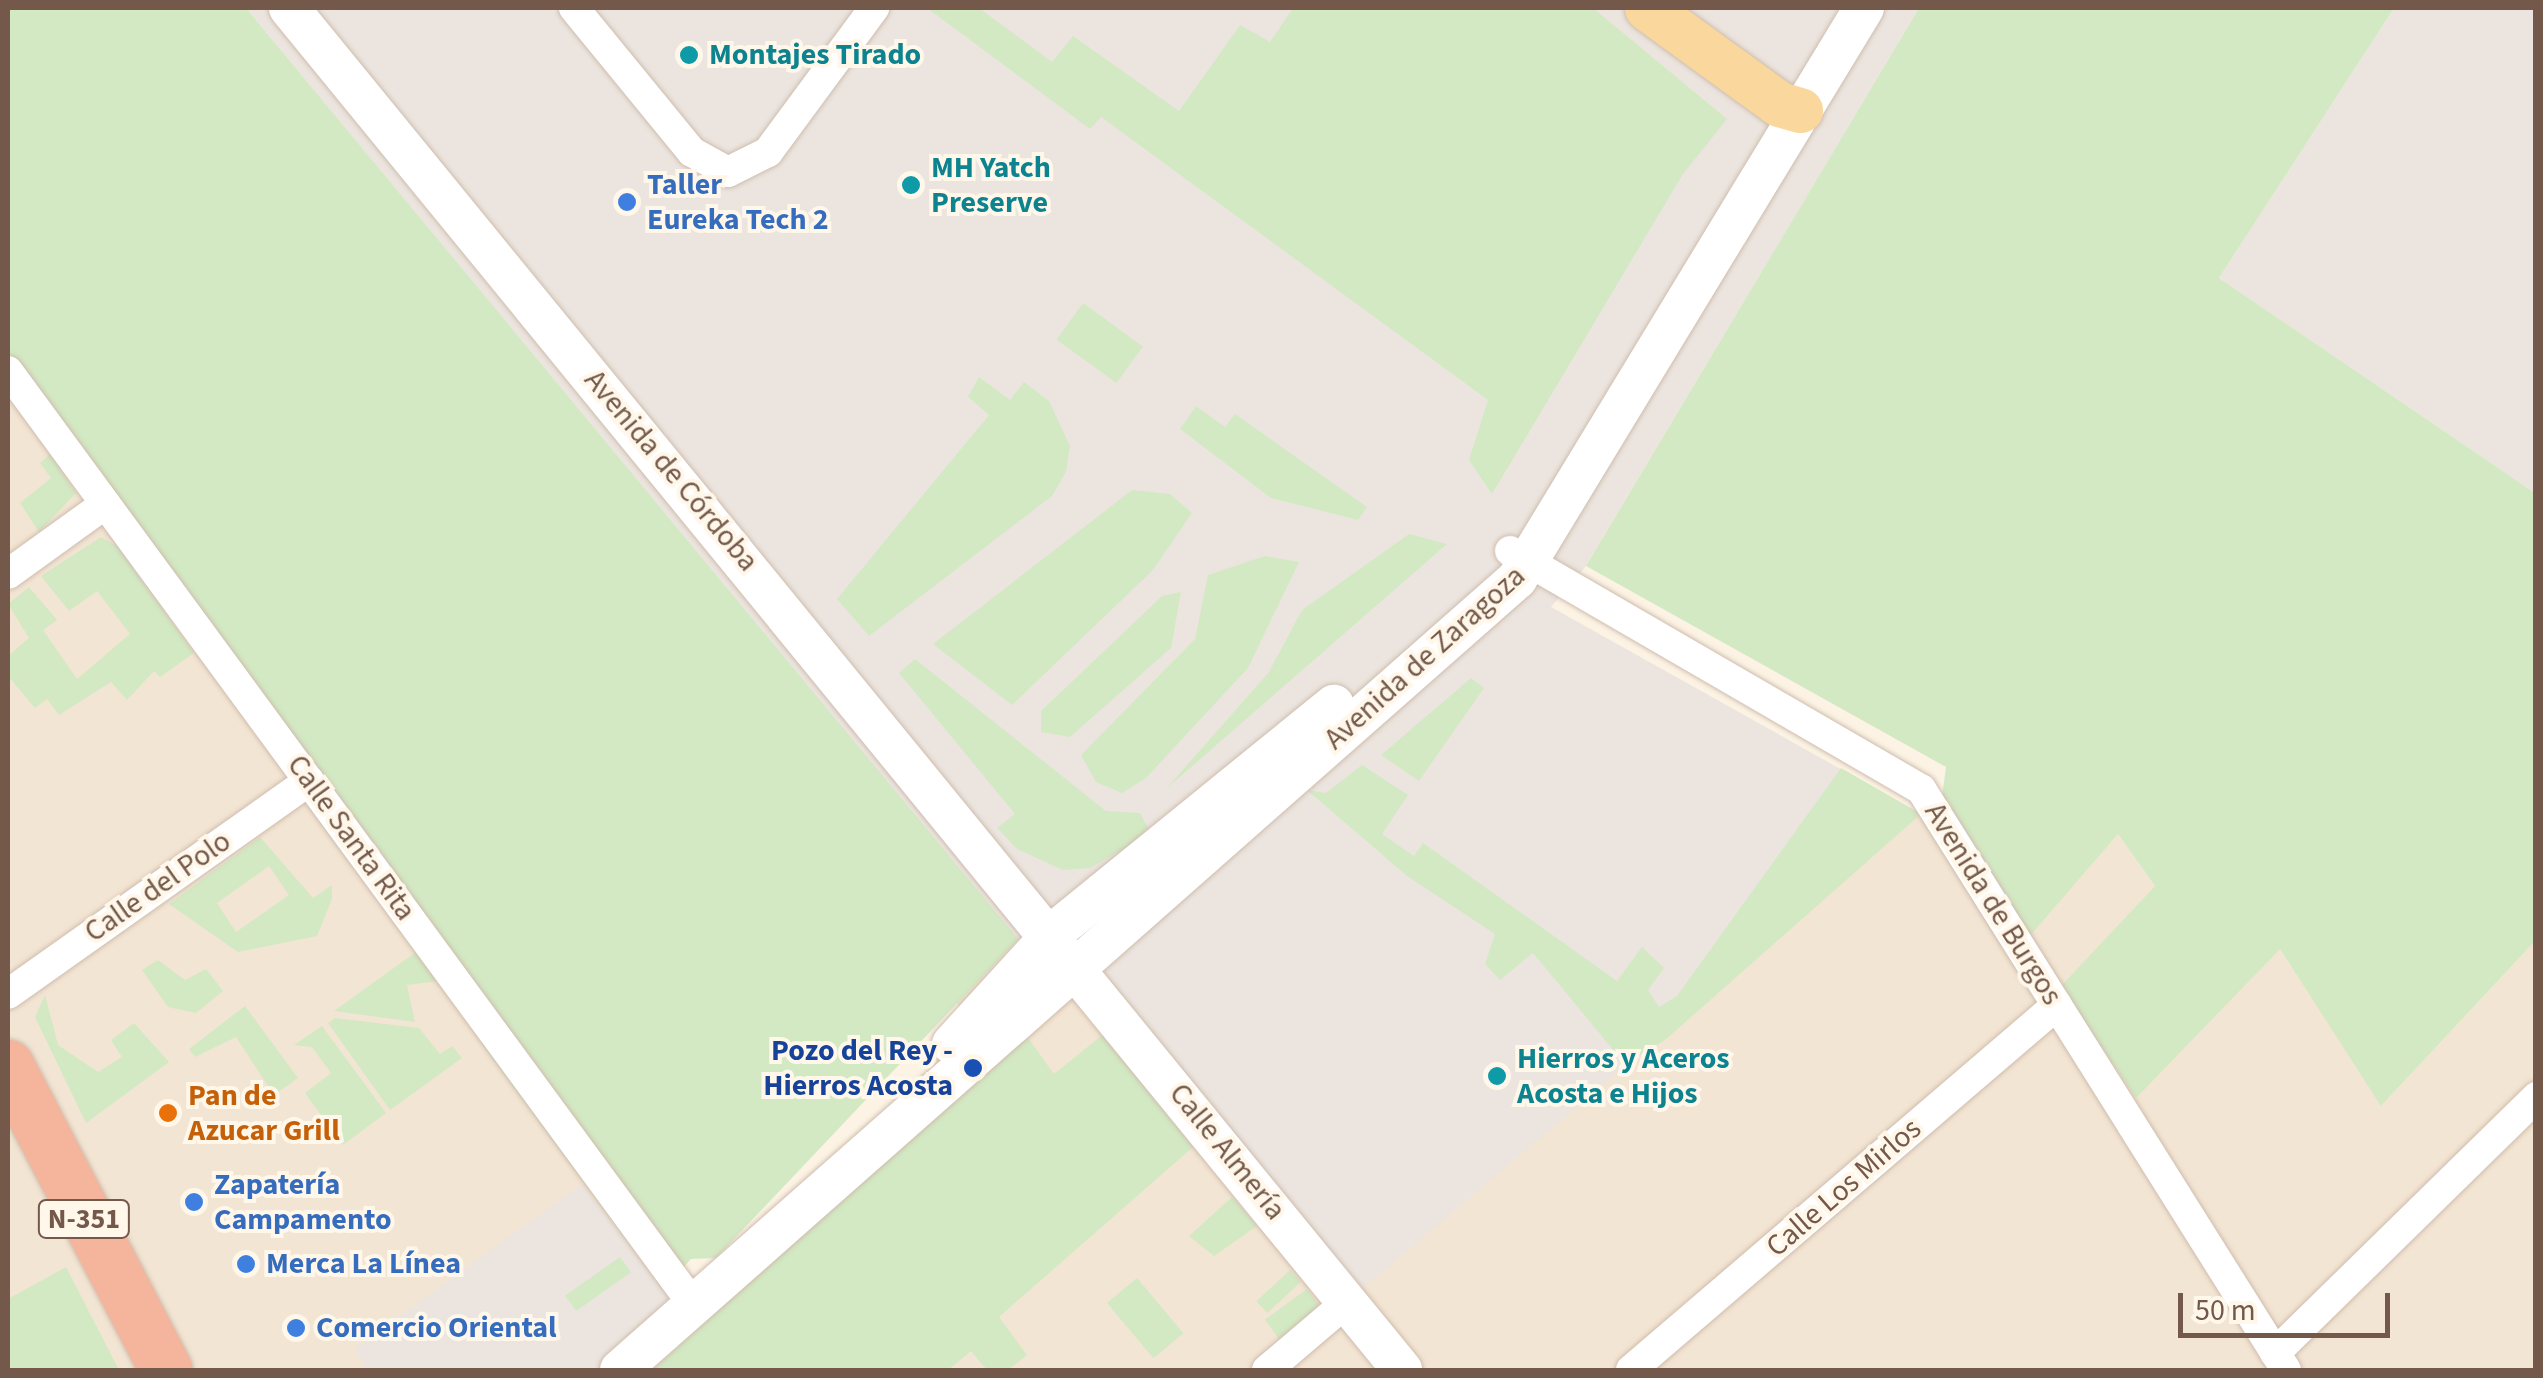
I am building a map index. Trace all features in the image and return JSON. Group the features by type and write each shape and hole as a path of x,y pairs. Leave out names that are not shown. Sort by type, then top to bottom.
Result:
{"highway":[{"name":"N-351","path":"8,1066 19,1120 166,1370"}],"main road":[{"path":"1647,8 1795,97"},
{"path":"1693,8 1795,97"}],"street":[{"name":"Avenida de Córdoba","path":"289,8 1065,949"},
{"path":"574,8 692,152 728,172 768,152 874,8"},
{"name":"Avenida de Zaragoza","path":"620,1370 978,1049 1065,949 1520,557 1795,97 1837,8"},
{"name":"Avenida de Zaragoza","path":"1795,97 1864,8"},
{"name":"Calle Santa Rita","path":"8,370 694,1306"},
{"path":"8,574 105,504"},
{"name":"Avenida de Zaragoza","path":"832,1180 1065,949 1230,793 1520,557"},
{"name":"Avenida de Burgos","path":"1520,557 1907,777 1932,803 2280,1362"},
{"name":"Calle del Polo","path":"8,994 309,781"},
{"name":"Calle Almería","path":"1065,949 1402,1370"},
{"name":"Calle Los Mirlos","path":"1631,1370 2057,1005"},
{"path":"2280,1362 2536,1097"},
{"path":"1267,1370 1347,1302"}],"shaded area":[{"path":"246,8 1919,8 1586,566 1551,607 1921,814 1347,1302 1092,983 1030,955"},
{"path":"2394,8 2535,8 2535,493 2219,278"},
{"path":"8,371 495,1035 481,1045 685,1313 832,1180 975,1018 954,1001 1018,939 1030,955 1073,968 1347,1301 1932,803 2028,937 2118,834 2155,886 2062,986 2280,949 2382,1105 2535,941 2535,1370 8,1370"},
{"path":"582,1184 674,1301 597,1370 367,1370 354,1349"}],"green space":[{"path":"8,8 246,8 1018,939 716,1258 691,1259 663,1289 481,1044 494,1035 8,371"},
{"path":"927,8 979,8 1052,62 1073,36 1179,111 1240,25 1270,42 1293,8 1593,8 1727,119 1683,174 1492,494 1469,460 1488,400 1101,117 1090,129"},
{"path":"1919,8 2394,8 2219,278 2535,493 2535,941 2381,1106 2280,949 2136,1098 2061,986 2155,886 2118,834 2028,938 1942,797 1946,767 1586,566"},
{"path":"1083,303 1143,346 1116,383 1057,339"},
{"path":"979,377 1010,400 1024,382 1049,401 1070,446 1066,472 1052,496 869,636 837,599 989,415 968,397"},
{"path":"1196,406 1225,427 1235,414 1367,507 1358,520 1271,498 1180,429"},
{"path":"50,454 76,493 39,532 20,503 51,478 40,463"},
{"path":"1132,490 1170,494 1192,513 1153,570 1012,705 933,644"},
{"path":"1409,534 1447,544 1166,789 1269,672 1302,610"},
{"path":"101,537 118,547 194,653 160,677 154,671 127,700 111,682 59,715 47,699 35,708 8,676 8,656 29,638 8,604 29,587 57,620 43,630 77,679 130,634 97,591 69,611 41,576"},
{"path":"1265,556 1299,562 1248,668 1146,778 1122,793 1096,782 1081,755 1195,639 1208,575"},
{"path":"1181,592 1171,648 1070,737 1041,732 1041,711 1162,596"},
{"path":"915,659 1106,811 1140,813 1151,833 1090,868 1063,870 1017,849 997,828 1015,814 899,673"},
{"path":"1471,678 1484,688 1419,781 1381,755"},
{"path":"1362,765 1408,795 1382,834 1414,856 1423,843 1617,981 1642,947 1664,968 1648,990 1659,1007 1677,996 1841,768 1921,814 1665,1040 1625,1064 1533,953 1500,980 1485,964 1495,934 1407,876 1307,790 1326,793"},
{"path":"260,837 313,898 332,885 332,899 317,936 238,952 169,904","holes":["269,866 289,895 236,932 217,903"]},
{"path":"416,952 439,981 407,985 415,1022 334,1011"},
{"path":"158,960 185,980 206,969 223,991 196,1013 168,1007 142,970"},
{"path":"45,995 58,1045 98,1072 122,1057 111,1040 134,1023 169,1062 86,1123 35,1017"},
{"path":"245,1006 298,1078 274,1095 236,1037 195,1057 189,1049"},
{"path":"335,1018 419,1028 440,1054 452,1046 462,1058 390,1110 328,1023"},
{"path":"322,1026 386,1113 343,1145 305,1093 331,1073 312,1047 294,1045"},
{"path":"1021,1028 1054,1074 1106,1032 1193,1147 999,1317 1027,1355 1008,1370 987,1370 971,1351 948,1370 653,1370"},
{"path":"1232,1197 1257,1226 1214,1256 1189,1236"},
{"path":"620,1257 631,1273 576,1311 565,1295"},
{"path":"66,1267 119,1370 8,1370 8,1299"},
{"path":"1290,1270 1301,1282 1267,1313 1256,1301"},
{"path":"1137,1278 1183,1333 1153,1358 1107,1303"},
{"path":"1307,1289 1321,1308 1279,1339 1265,1320"}],"place":[{"name":"Montajes Tirado","path":"689,55"},
{"name":"MH Yatch Preserve","path":"911,185"},
{"name":"Taller Eureka Tech 2","path":"627,202"},
{"name":"Pozo del Rey - Hierros Acosta","path":"973,1068"},
{"name":"Hierros y Aceros Acosta e Hijos","path":"1497,1076"},
{"name":"Pan de Azucar Grill","path":"168,1113"},
{"name":"Zapatería Campamento","path":"194,1202"},
{"name":"Merca La Línea","path":"246,1264"},
{"name":"Comercio Oriental","path":"296,1328"}]}
